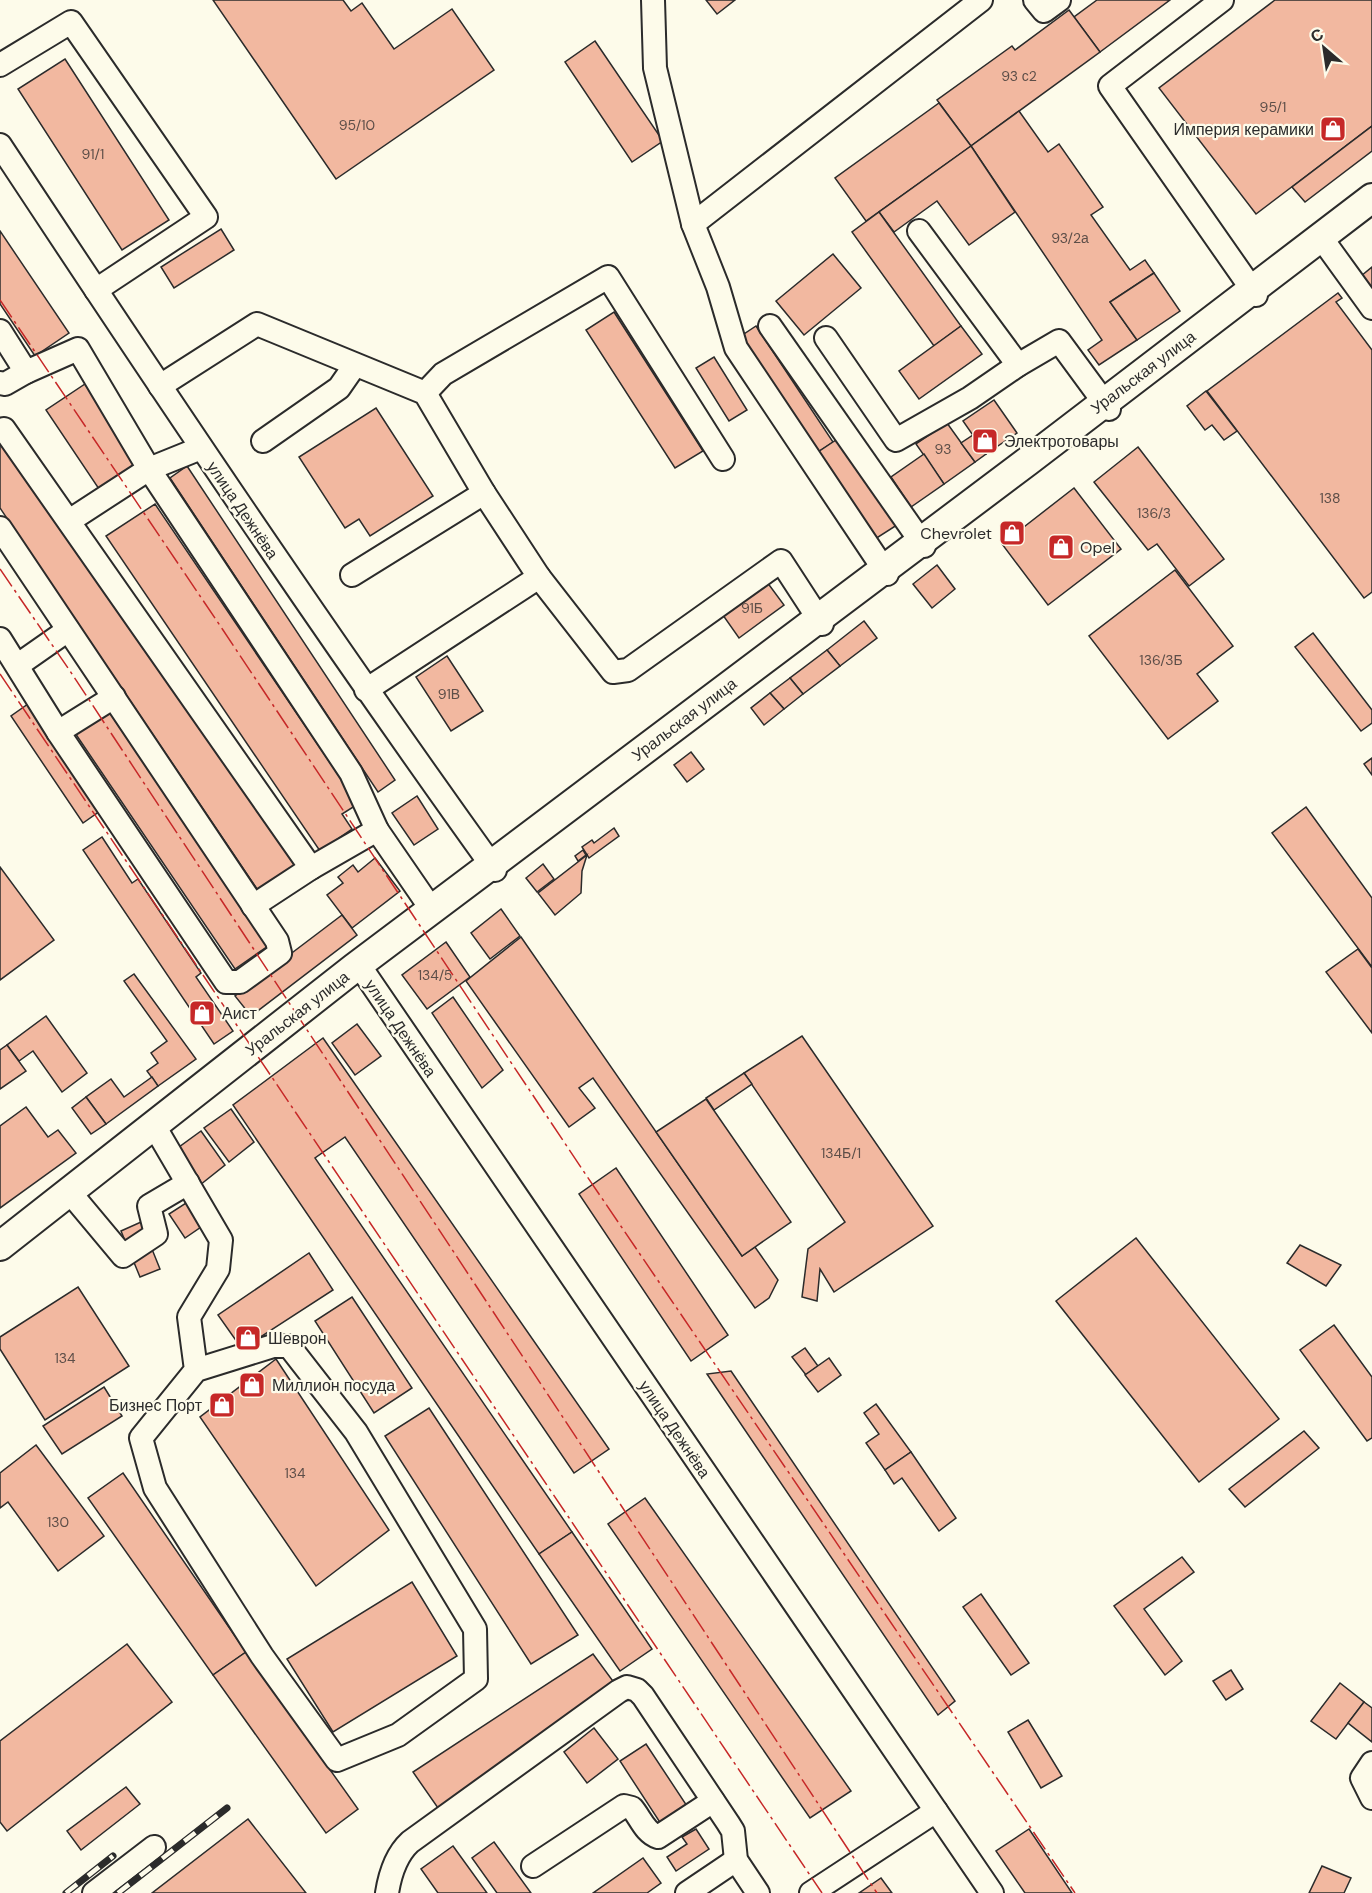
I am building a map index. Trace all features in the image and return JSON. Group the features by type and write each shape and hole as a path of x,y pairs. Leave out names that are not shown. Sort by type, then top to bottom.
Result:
{"main road":[{"name":"Уральская улица","path":"0,1246 493,867 1106,406 1322,240 1372,198"},
{"name":"Уральская улица","path":"1322,240 1372,207"},
{"name":"Уральская улица","path":"0,1251 432,910 493,867"}],"street":[{"path":"653,0 655,68 693,224 718,287 736,348 886,572"},
{"path":"693,224 981,0"},
{"path":"1035,0 1044,11 1059,0"},
{"path":"1222,0 1110,86 1254,292"},
{"path":"0,65 71,22 206,216 96,290"},
{"name":"улица Дежнёва","path":"0,145 201,448 366,690 493,867"},
{"path":"918,231 1018,365"},
{"path":"1322,240 1372,308"},
{"path":"425,393 443,374 608,277 723,459"},
{"path":"160,386 257,324 425,393 484,493 539,578 613,672 628,670 781,561 820,621"},
{"path":"770,326 922,544"},
{"path":"0,331 26,372"},
{"path":"826,338 896,440 970,398 1018,365 1059,341 1106,406"},
{"path":"2,386 26,372 78,349 148,469 351,773 376,830 432,910"},
{"path":"263,441 339,388 355,365"},
{"path":"4,429 311,868"},
{"path":"69,521 148,469 201,448"},
{"path":"352,575 484,493"},
{"path":"0,528 277,941 280,953 240,982 226,982 58,732 0,639"},
{"path":"366,690 539,578"},
{"path":"18,665 68,630"},
{"path":"58,732 114,697"},
{"path":"253,906 311,868 376,830"},
{"name":"улица Дежнёва","path":"361,968 992,1893"},
{"path":"156,1129 221,1240 218,1269 189,1317 196,1370 141,1438 155,1488 262,1656 338,1760 398,1735 476,1679 475,1629 356,1432 289,1346 273,1346 196,1370"},
{"path":"72,1194 123,1256 156,1234 149,1206 188,1183"},
{"path":"387,1893 397,1858 410,1842 627,1687 637,1690 643,1696 732,1831 736,1860 755,1892"},
{"path":"1372,1763 1362,1778 1372,1798"},
{"path":"533,1866 624,1806 632,1808 649,1831 658,1837 713,1801"},
{"path":"811,1893 936,1811"},
{"path":"94,1893 154,1847"},
{"path":"687,1893 736,1860"}],"building":[{"path":"213,0 343,0 351,11 362,3 394,49 452,9 494,70 336,179"},
{"path":"706,0 735,0 717,14"},
{"path":"1097,0 1170,0 1100,52 1074,17"},
{"path":"1275,0 1372,0 1372,126 1256,214 1159,88"},
{"path":"1069,10 1100,52 971,146 937,100 1012,46 1015,50"},
{"path":"595,41 663,141 632,162 565,62"},
{"path":"65,59 169,220 122,250 18,89"},
{"path":"939,103 971,146 866,221 835,178"},
{"path":"1019,111 1048,152 1059,144 1103,207 1091,215 1130,270 1145,260 1154,273 1110,302 1137,340 1099,365 1088,350 1102,340 971,146"},
{"path":"1372,126 1372,151 1305,202 1292,187"},
{"path":"971,146 1015,212 969,245 937,201 894,232 879,212"},
{"path":"879,212 961,326 934,346 852,232"},
{"path":"221,229 234,250 174,288 161,267"},
{"path":"0,231 69,333 35,356 0,304"},
{"path":"833,254 861,288 804,335 776,301"},
{"path":"1372,267 1372,289 1361,276"},
{"path":"1154,273 1180,311 1137,340 1110,302"},
{"path":"1338,293 1342,298 1336,302 1372,350 1372,592 1364,598 1207,391"},
{"path":"614,312 703,451 675,468 586,330"},
{"path":"756,326 833,442 818,452 741,336"},
{"path":"961,326 982,354 919,399 899,371"},
{"path":"714,357 747,410 729,421 696,368"},
{"path":"85,384 140,465 101,492 46,410"},
{"path":"1206,391 1237,431 1224,440 1212,425 1205,430 1187,406"},
{"path":"994,400 1017,433 986,454 963,421"},
{"path":"376,408 433,496 370,536 359,519 345,528 299,457"},
{"path":"947,423 975,462 944,484 916,444"},
{"path":"0,429 296,867 259,892 0,508"},
{"path":"973,435 986,454 975,462 961,443"},
{"path":"839,438 897,525 872,541 815,454"},
{"path":"1138,447 1224,559 1189,586 1157,544 1148,550 1094,482"},
{"path":"924,454 944,484 911,507 891,477"},
{"path":"187,466 395,780 378,792 170,478"},
{"name":"Opel","path":"1074,488 1121,549 1048,605 1002,544"},
{"path":"155,504 358,804 342,814 352,829 320,851 106,536"},
{"path":"937,565 955,589 932,608 913,584"},
{"path":"1175,570 1233,646 1197,674 1218,701 1168,739 1089,636"},
{"path":"764,578 784,605 739,638 720,611"},
{"path":"864,621 877,638 840,666 827,650"},
{"path":"1313,633 1372,710 1372,723 1361,731 1295,647"},
{"path":"827,650 840,666 803,694 790,678"},
{"path":"447,656 483,711 451,731 416,677"},
{"path":"790,678 803,694 784,709 770,693"},
{"path":"770,693 784,709 764,725 751,708"},
{"path":"28,704 100,811 83,823 11,716"},
{"path":"108,710 268,946 235,969 75,733"},
{"path":"691,752 704,769 687,782 674,765"},
{"path":"1372,758 1372,775 1364,764"},
{"path":"417,796 438,829 414,845 392,813"},
{"path":"1306,807 1372,898 1372,967 1272,833"},
{"path":"614,828 619,836 589,858 582,847 592,840 594,843"},
{"path":"102,837 132,883 138,879 201,973 196,977 233,1031 214,1044 83,850"},
{"path":"583,850 586,855 578,861 575,856"},
{"path":"587,855 582,871 581,893 555,915 538,893"},
{"path":"375,858 400,891 352,928 327,895 343,883 338,877 353,865 358,872"},
{"path":"543,864 554,879 537,892 526,878"},
{"path":"0,867 54,940 0,980"},
{"path":"501,909 520,936 490,959 471,933"},
{"path":"342,915 357,935 251,1016 235,996"},
{"path":"521,937 742,1256 755,1247 778,1280 769,1298 755,1308 593,1078 579,1088 595,1108 569,1127 466,981"},
{"path":"446,942 470,977 427,1009 402,975"},
{"path":"1358,949 1372,968 1372,1033 1326,972"},
{"path":"134,974 196,1059 158,1086 147,1071 158,1063 151,1053 167,1041 124,981"},
{"path":"453,997 503,1070 482,1088 432,1013"},
{"path":"46,1016 87,1073 62,1092 33,1051 19,1061 7,1045"},
{"path":"357,1024 381,1056 355,1075 332,1043"},
{"path":"802,1036 933,1226 834,1292 820,1269 817,1301 802,1297 808,1249 845,1222 744,1073"},
{"path":"323,1038 609,1449 574,1473 345,1137 315,1158 572,1532 539,1554 233,1105"},
{"path":"7,1045 26,1071 0,1089 0,1050"},
{"path":"744,1073 752,1084 714,1110 706,1098"},
{"path":"152,1077 158,1086 106,1124 86,1097 111,1079 124,1097"},
{"path":"86,1097 106,1124 91,1134 72,1108"},
{"path":"706,1099 791,1222 742,1256 656,1132"},
{"path":"26,1107 48,1137 58,1130 76,1153 0,1208 0,1126"},
{"path":"231,1109 254,1142 229,1162 204,1128"},
{"path":"201,1131 225,1165 200,1185 175,1150"},
{"path":"616,1168 728,1335 691,1361 579,1194"},
{"path":"186,1203 201,1227 185,1238 169,1214"},
{"path":"141,1222 160,1269 140,1277 121,1231"},
{"path":"1136,1238 1279,1419 1199,1482 1056,1301"},
{"path":"1300,1245 1341,1265 1326,1286 1287,1263"},
{"path":"309,1253 333,1290 242,1349 218,1315"},
{"path":"78,1287 129,1366 45,1420 0,1349 0,1337"},
{"path":"352,1297 412,1388 374,1413 315,1321"},
{"path":"1334,1325 1372,1377 1372,1438 1367,1441 1300,1350"},
{"path":"805,1348 818,1366 806,1375 792,1357"},
{"path":"829,1358 841,1375 818,1392 805,1375"},
{"path":"276,1359 389,1530 316,1586 200,1417"},
{"path":"731,1371 955,1701 938,1715 707,1374"},
{"path":"104,1387 122,1416 62,1454 43,1426"},
{"path":"876,1404 911,1452 885,1470 866,1443 879,1434 864,1413"},
{"path":"429,1408 578,1635 531,1664 385,1436"},
{"path":"1304,1431 1319,1448 1245,1507 1229,1489"},
{"path":"36,1445 104,1536 58,1571 8,1502 0,1508 0,1473"},
{"path":"911,1452 956,1518 939,1531 902,1478 894,1484 885,1470"},
{"path":"123,1473 246,1652 213,1675 88,1498"},
{"path":"645,1498 851,1791 810,1818 608,1524"},
{"path":"572,1532 652,1649 620,1671 539,1554"},
{"path":"1182,1557 1194,1572 1144,1609 1182,1661 1165,1675 1114,1606"},
{"path":"412,1582 457,1656 333,1732 287,1659"},
{"path":"981,1594 1029,1663 1011,1675 963,1607"},
{"path":"127,1644 172,1702 7,1831 0,1822 0,1741"},
{"path":"246,1652 358,1809 326,1833 213,1675"},
{"path":"593,1654 618,1688 438,1808 413,1772"},
{"path":"1231,1670 1243,1689 1226,1700 1213,1681"},
{"path":"1340,1683 1364,1702 1336,1739 1311,1721"},
{"path":"1364,1702 1372,1708 1372,1742 1348,1723"},
{"path":"1028,1720 1062,1776 1041,1788 1008,1732"},
{"path":"594,1728 618,1759 587,1783 564,1752"},
{"path":"646,1744 687,1806 661,1824 620,1761"},
{"path":"126,1787 140,1804 81,1850 67,1831"},
{"path":"248,1819 306,1893 152,1893"},
{"path":"696,1829 709,1849 676,1871 667,1857 687,1844 682,1837"},
{"path":"1029,1829 1072,1893 1025,1893 996,1851"},
{"path":"494,1842 531,1893 497,1893 472,1858"},
{"path":"453,1846 487,1893 438,1893 421,1869"},
{"path":"643,1858 661,1883 647,1893 593,1893"},
{"path":"1322,1866 1351,1878 1344,1893 1309,1893"},
{"path":"881,1878 892,1893 859,1893"}],"railway":[{"path":"118,1893 227,1808"},
{"path":"66,1893 113,1856"}],"power":[{"path":"0,300 582,1169 1075,1893"},
{"path":"0,569 70,671 877,1893"},
{"path":"0,674 822,1893"}],"place":[{"name":"Империя керамики","path":"1333,129"},
{"name":"Электротовары","path":"985,441"},
{"name":"Chevrolet","path":"1012,533"},
{"name":"Opel","path":"1061,547"},
{"name":"Аист","path":"202,1013"},
{"name":"Шеврон","path":"248,1338"},
{"name":"Миллион посуда","path":"252,1385"},
{"name":"Бизнес Порт","path":"222,1405"}]}
